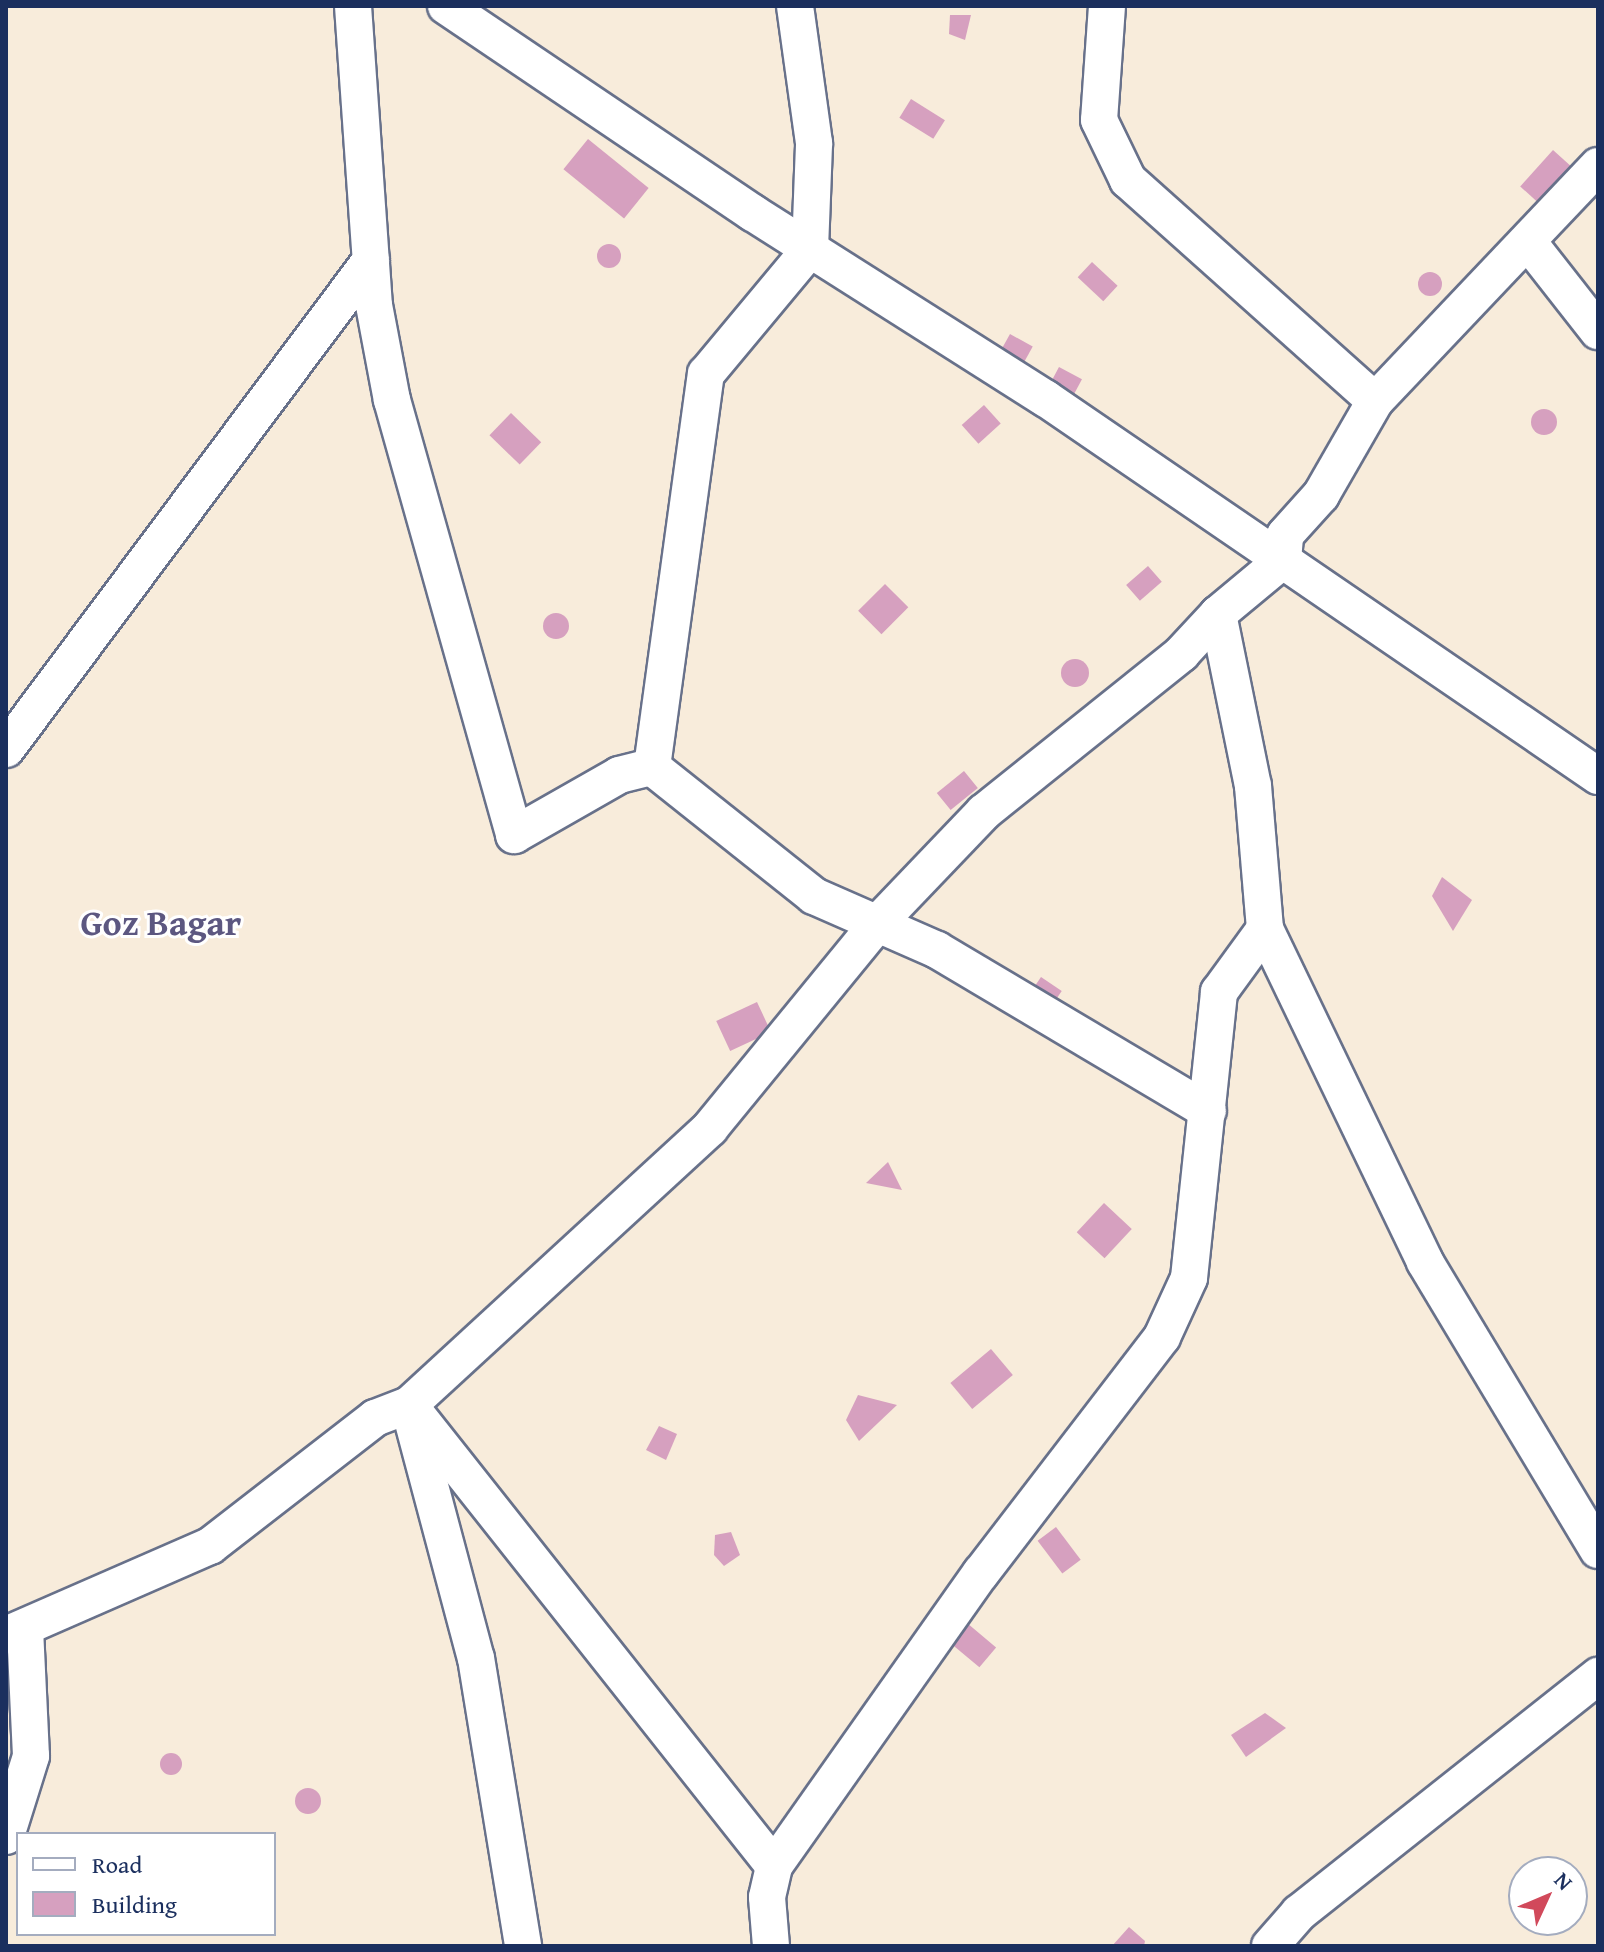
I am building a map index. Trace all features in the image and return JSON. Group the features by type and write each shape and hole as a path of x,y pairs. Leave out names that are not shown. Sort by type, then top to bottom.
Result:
{"street":[{"path":"353,6 371,260 392,400 514,835 619,775 652,767"},
{"path":"446,6 810,249 1045,398 1598,776"},
{"path":"652,767 706,374 810,249 814,143 795,6"},
{"path":"1107,6 1099,120 1128,180 1375,401"},
{"path":"6,1836 31,1756 16,1632 210,1546 375,1418 409,1405 710,1128 876,925 984,812 1181,654 1218,614 1283,560 1285,535 1321,495 1375,401 1529,243 1598,166"},
{"path":"1529,243 1598,331"},
{"path":"6,749 371,260"},
{"path":"1218,614 1253,786 1265,929 1425,1262 1598,1550"},
{"path":"652,767 814,896 937,950 1208,1111"},
{"path":"771,1946 767,1897 774,1866 981,1573 1162,1337 1189,1278 1219,992 1265,929"},
{"path":"409,1405 774,1866"},
{"path":"409,1405 476,1658 523,1946"},
{"path":"1270,1946 1299,1913 1598,1676"}],"building":[{"path":"950,15 971,15 965,40 949,34"},
{"path":"911,99 945,120 933,139 899,118"},
{"path":"588,139 649,188 624,218 563,169"},
{"path":"1553,150 1574,169 1541,205 1520,186"},
{"path":"604,244 614,244 621,251 621,261 614,268 604,268 597,261 597,251"},
{"path":"1092,262 1118,286 1103,301 1078,277"},
{"path":"1430,272 1439,275 1442,284 1439,293 1430,296 1421,293 1418,284 1421,275"},
{"path":"1010,334 1033,347 1018,374 995,361"},
{"path":"1059,367 1082,379 1068,405 1045,393"},
{"path":"984,405 1001,424 978,444 962,425"},
{"path":"1544,409 1553,413 1557,422 1553,431 1544,435 1535,431 1531,422 1535,413"},
{"path":"511,413 541,442 520,464 489,435"},
{"path":"1148,566 1162,582 1140,601 1126,585"},
{"path":"885,584 908,607 881,634 858,611"},
{"path":"556,613 565,617 569,626 565,635 556,639 547,635 543,626 547,617"},
{"path":"1075,659 1085,663 1089,673 1085,683 1075,687 1065,683 1061,673 1065,663"},
{"path":"964,771 978,788 951,810 937,793"},
{"path":"1442,877 1472,900 1453,931 1432,896"},
{"path":"1041,977 1062,991 1049,1009 1029,995"},
{"path":"757,1002 771,1032 730,1051 716,1021"},
{"path":"888,1162 902,1190 866,1183"},
{"path":"1104,1203 1132,1229 1105,1258 1077,1232"},
{"path":"991,1349 1013,1375 972,1409 950,1383"},
{"path":"858,1395 897,1405 859,1441 846,1420"},
{"path":"659,1426 677,1434 666,1460 646,1450"},
{"path":"1056,1527 1081,1560 1062,1574 1038,1541"},
{"path":"731,1532 740,1555 724,1566 714,1555 715,1535"},
{"path":"967,1623 996,1647 979,1667 950,1643"},
{"path":"1265,1713 1286,1728 1246,1757 1231,1735"},
{"path":"167,1753 175,1753 182,1764 175,1775 167,1775 160,1768 160,1760"},
{"path":"308,1788 317,1792 321,1801 317,1810 308,1814 299,1810 295,1801 299,1792"},
{"path":"1129,1927 1145,1941 1144,1946 1112,1946"}],"district":[{"name":"Goz Bagar","path":"161,922"}]}
